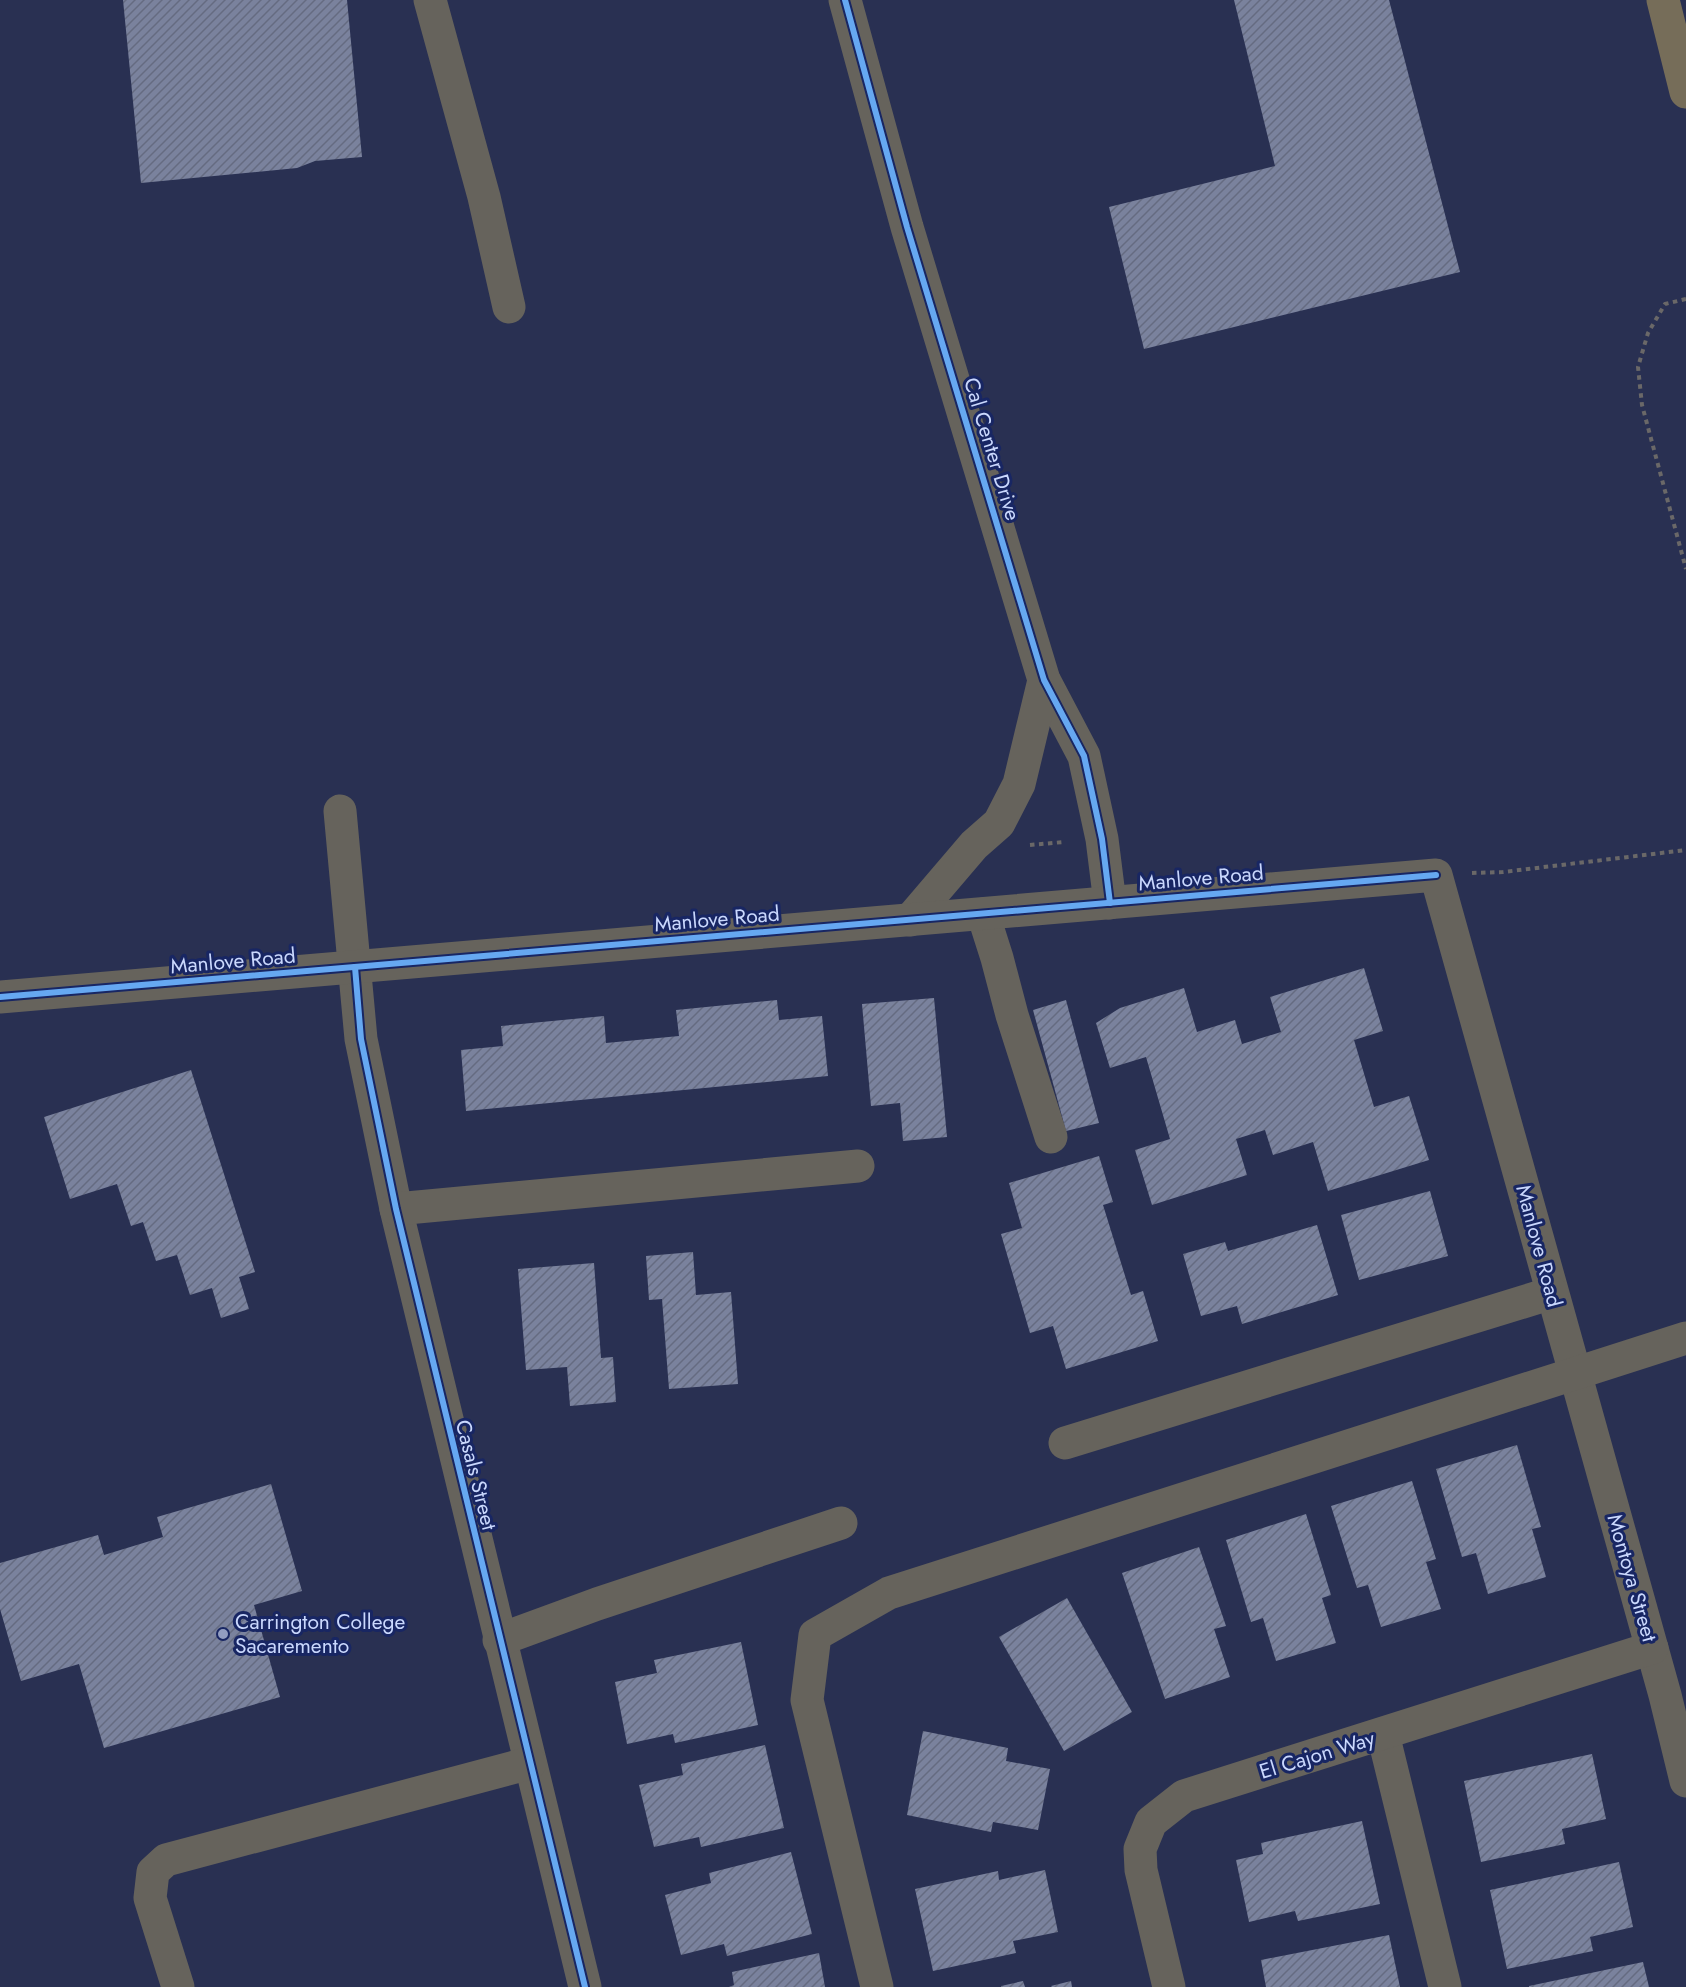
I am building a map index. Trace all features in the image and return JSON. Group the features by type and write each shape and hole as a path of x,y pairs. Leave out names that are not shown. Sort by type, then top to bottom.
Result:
{"highway":[{"path":"1663,0 1686,92"}],"street":[{"path":"430,0 484,197 509,307"},
{"name":"Cal Center Drive","path":"845,0 907,227 1044,680 1084,756 1102,839 1110,903"},
{"path":"910,920 974,845 999,823 1019,784 1044,680"},
{"name":"Casals Street","path":"340,811 361,1039 396,1209 585,1987"},
{"name":"Manlove Road","path":"0,997 1436,875 1575,1375"},
{"path":"983,914 1051,1137"},
{"path":"396,1209 858,1166"},
{"path":"1065,1443 1552,1293"},
{"path":"877,1987 807,1700 815,1635 889,1593 1686,1338"},
{"name":"Montoya Street","path":"1575,1375 1652,1648 1686,1781"},
{"path":"499,1640 597,1604 841,1523"},
{"name":"El Cajon Way","path":"1169,1987 1141,1870 1140,1849 1151,1822 1184,1796 1652,1648"},
{"path":"1383,1734 1445,1987"},
{"path":"178,1987 150,1898 153,1872 166,1860 530,1763"}],"path":[{"path":"1686,299 1665,304 1648,333 1638,367 1642,405 1686,569"},
{"path":"1025,845 1071,842"},
{"path":"1436,875 1503,872 1686,850"}],"building":[{"path":"123,0 347,0 362,157 315,161 297,168 141,183"},
{"path":"1234,0 1389,0 1460,272 1144,349 1109,207 1275,166"},
{"path":"1364,968 1383,1031 1354,1040 1374,1107 1409,1096 1429,1160 1328,1191 1313,1142 1273,1155 1265,1130 1236,1139 1247,1175 1152,1205 1135,1150 1170,1139 1146,1057 1110,1068 1096,1023 1120,1008 1184,988 1197,1032 1235,1020 1242,1044 1281,1032 1270,997"},
{"path":"934,998 947,1137 903,1141 900,1103 871,1106 862,1004"},
{"path":"777,1000 779,1020 822,1016 828,1076 466,1111 461,1050 503,1046 501,1026 604,1016 606,1043 679,1036 676,1010"},
{"path":"1066,1000 1099,1123 1066,1131 1033,1010"},
{"path":"191,1070 255,1272 239,1277 249,1309 221,1318 212,1288 190,1295 177,1255 156,1261 143,1222 131,1226 117,1184 70,1199 44,1117"},
{"path":"1099,1156 1113,1202 1103,1205 1131,1295 1143,1291 1158,1341 1066,1369 1053,1326 1030,1333 1001,1234 1022,1228 1009,1183"},
{"path":"1430,1191 1448,1256 1359,1280 1341,1215"},
{"path":"1317,1225 1338,1295 1242,1324 1237,1306 1201,1316 1183,1254 1225,1242 1228,1251"},
{"path":"693,1252 696,1295 731,1292 738,1384 669,1389 662,1299 649,1300 646,1256"},
{"path":"594,1263 601,1358 613,1357 616,1402 570,1406 567,1367 526,1370 518,1269"},
{"path":"1517,1445 1541,1527 1532,1529 1546,1577 1488,1594 1476,1553 1462,1557 1436,1469"},
{"path":"1412,1481 1436,1559 1426,1562 1441,1609 1381,1627 1368,1585 1357,1588 1331,1506"},
{"path":"271,1484 302,1591 254,1605 280,1697 104,1748 79,1664 21,1681 0,1609 0,1563 98,1535 104,1555 163,1537 157,1517"},
{"path":"1306,1514 1331,1595 1322,1598 1336,1643 1276,1661 1263,1618 1251,1622 1226,1540"},
{"path":"1199,1547 1226,1626 1214,1629 1230,1677 1165,1699 1122,1573"},
{"path":"1067,1598 1132,1712 1064,1751 999,1637"},
{"path":"741,1642 758,1725 675,1743 673,1734 627,1744 615,1682 657,1673 654,1660"},
{"path":"923,1731 1008,1748 1006,1761 1050,1769 1038,1830 993,1822 991,1832 907,1815"},
{"path":"765,1745 784,1828 701,1847 699,1837 654,1847 639,1785 683,1775 681,1764"},
{"path":"1592,1754 1606,1819 1562,1829 1565,1844 1481,1862 1464,1781"},
{"path":"1362,1821 1380,1904 1298,1921 1295,1911 1249,1922 1236,1860 1263,1854 1261,1843"},
{"path":"791,1852 812,1934 727,1956 724,1944 681,1955 665,1895 711,1883 709,1873"},
{"path":"1619,1862 1633,1927 1590,1937 1593,1951 1507,1969 1490,1890"},
{"path":"1045,1870 1058,1932 1013,1941 1016,1953 933,1971 915,1889 998,1871 999,1880"},
{"path":"1389,1935 1400,1987 1266,1987 1261,1960"},
{"path":"819,1953 825,1987 729,1987 734,1985 732,1972"},
{"path":"1643,1962 1649,1987 1529,1987 1529,1986"},
{"path":"1023,1981 1025,1987 1001,1987 1001,1986"},
{"path":"1071,1981 1072,1987 1051,1986"}],"cycle path":[{"path":"845,0 907,227 1044,680 1084,756 1102,839 1110,903"},
{"path":"0,997 1436,875"},
{"path":"355,967 361,1039 396,1209 585,1987"}],"place":[{"name":"Carrington College Sacaremento","path":"223,1634"}]}
